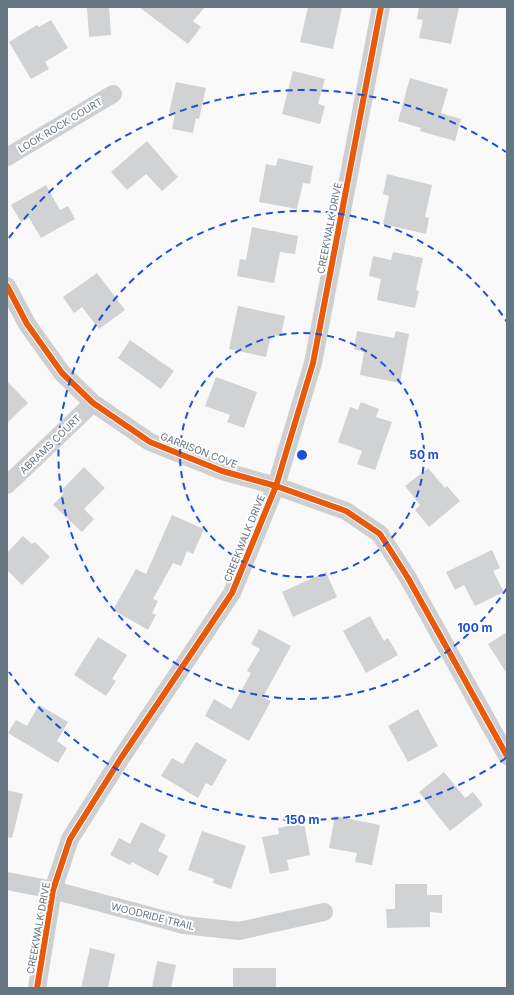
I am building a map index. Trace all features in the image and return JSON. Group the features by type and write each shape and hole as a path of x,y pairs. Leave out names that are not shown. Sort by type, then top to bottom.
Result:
{"street":[{"name":"CREEKWALK DRIVE","path":"37,988 53,890 70,839 121,758 232,593 276,486 313,363 381,7"},
{"name":"LOOK ROCK COURT","path":"7,157 113,94"},
{"name":"GARRISON COVE","path":"7,286 27,324 62,373 93,403 150,442 222,471 276,486 346,511 380,534 408,578 507,756"},
{"name":"ABRAMS COURT","path":"7,485 93,403"},
{"name":"WOODRIDE TRAIL","path":"7,881 53,890 184,925 239,931 324,912"}],"building":[{"path":"87,7 109,7 111,35 89,37"},
{"path":"139,7 205,7 193,21 201,27 188,44"},
{"path":"308,7 342,7 333,49 300,42"},
{"path":"419,7 459,7 451,44 419,38 423,20 417,19"},
{"path":"51,20 68,48 45,62 49,69 31,79 9,42 37,25 39,27"},
{"path":"293,71 325,79 318,104 325,106 320,124 282,114"},
{"path":"410,78 448,89 441,113 461,119 455,141 420,131 421,128 398,121"},
{"path":"176,82 206,88 199,119 196,118 193,133 172,129 175,114 169,113"},
{"path":"147,141 178,177 162,191 146,174 127,190 111,172"},
{"path":"278,158 313,166 310,184 303,183 297,209 259,202 266,164 276,166"},
{"path":"387,174 432,185 425,217 429,218 426,234 383,224 389,196 383,194"},
{"path":"46,185 60,210 68,206 75,219 41,238 29,218 21,222 11,205"},
{"path":"252,227 298,236 295,254 280,252 274,283 237,276 240,259 246,260"},
{"path":"393,252 423,258 416,290 419,291 415,308 377,300 381,279 369,276 373,256 391,260"},
{"path":"97,273 125,310 99,329 82,307 74,313 63,297"},
{"path":"238,306 285,316 281,336 271,335 266,357 229,349"},
{"path":"357,331 394,338 396,331 409,334 400,383 360,375 364,352 354,349"},
{"path":"130,340 174,371 161,389 118,358"},
{"path":"216,377 257,392 244,428 227,422 230,415 205,406"},
{"path":"7,381 28,403 7,423"},
{"path":"361,402 379,409 376,417 392,422 375,470 357,464 362,451 338,442 350,407 358,410"},
{"path":"84,467 105,488 84,509 94,519 82,532 53,505 64,493 61,491"},
{"path":"428,468 445,488 447,486 460,501 429,527 415,510 420,505 405,486"},
{"path":"172,515 204,529 193,554 187,551 181,566 173,563 153,599 158,601 152,613 156,615 148,630 113,610 136,569 146,574"},
{"path":"23,536 32,544 35,542 50,557 22,585 7,570 7,553"},
{"path":"492,550 500,568 493,571 504,592 475,606 464,585 455,590 446,572"},
{"path":"326,572 337,597 293,617 282,592"},
{"path":"370,616 384,641 388,638 398,655 366,673 343,631"},
{"path":"259,629 291,646 263,697 271,701 249,741 205,716 214,699 231,709 251,673 247,671 260,649 251,644"},
{"path":"507,632 507,674 488,644"},
{"path":"98,637 127,655 112,679 116,681 106,696 74,675"},
{"path":"39,705 68,722 57,741 67,748 58,763 8,733 16,720 27,726"},
{"path":"418,709 438,746 408,762 388,726"},
{"path":"196,742 227,760 212,786 206,783 198,798 161,776 172,758 183,764"},
{"path":"444,772 465,798 473,792 483,805 450,831 419,792"},
{"path":"7,790 23,794 12,838 7,837"},
{"path":"335,816 380,825 372,865 355,862 357,853 329,848"},
{"path":"141,822 166,835 158,851 168,856 158,876 132,862 130,865 110,855 119,838 130,844"},
{"path":"304,823 310,855 287,860 289,870 270,874 262,837 279,834 278,828"},
{"path":"202,831 246,846 231,889 213,883 214,879 188,870"},
{"path":"395,884 427,884 427,895 442,895 442,913 430,912 430,927 387,928 386,909 395,909"},
{"path":"90,948 115,954 108,988 81,988"},
{"path":"157,961 176,965 171,988 152,988"},
{"path":"233,968 276,968 276,988 233,988"}],"cycle path":[{"path":"37,988 53,890 70,839 121,758 232,593 276,486 313,363 381,7"},
{"path":"7,286 27,324 62,373 93,403 150,442 222,471 276,486 346,511 380,534 408,578 507,756"}]}
